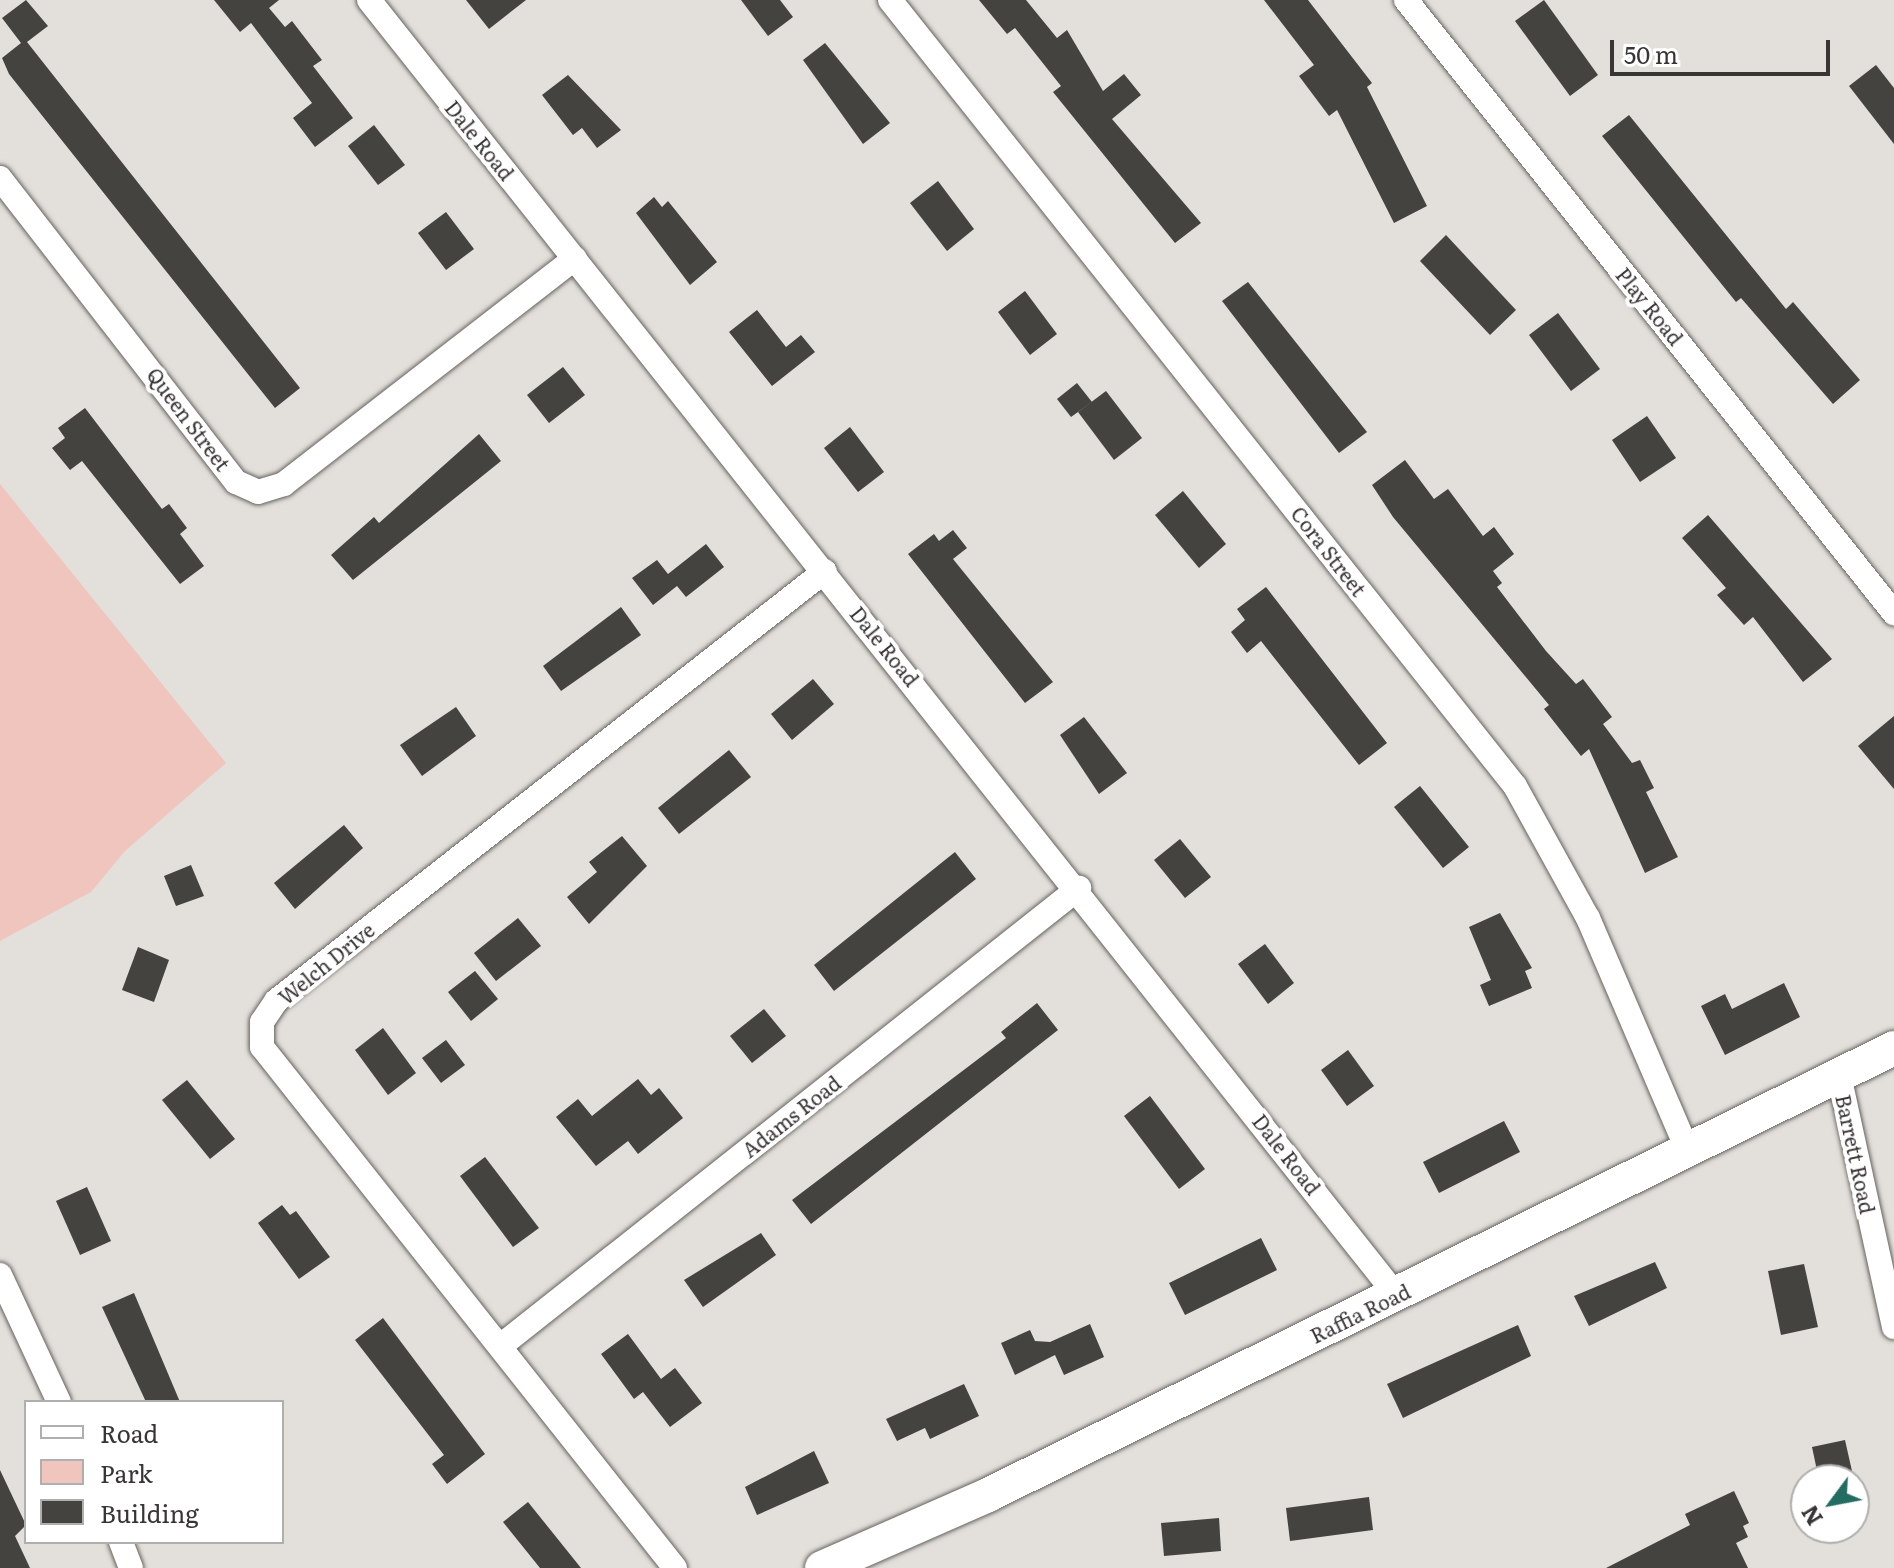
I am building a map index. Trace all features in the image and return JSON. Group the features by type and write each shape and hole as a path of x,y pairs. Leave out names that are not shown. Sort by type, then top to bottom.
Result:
{"main road":[{"name":"Raffia Road","path":"822,1568 1396,1295 1894,1048"}],"street":[{"name":"Dale Road","path":"369,0 1079,888 1396,1295"},
{"name":"Cora Street","path":"890,0 1515,786 1588,918 1688,1151"},
{"name":"Play Road","path":"1406,0 1894,613"},
{"name":"Queen Street","path":"0,178 236,482 258,492 284,484 575,258"},
{"name":"Welch Drive","path":"675,1568 503,1344 262,1047 262,1022 276,1001 825,571"},
{"name":"Adams Road","path":"503,1344 1079,888"},
{"name":"Barrett Road","path":"1839,1075 1894,1327"},
{"path":"0,1275 58,1400"},
{"path":"122,1544 131,1568"}],"green space":[{"path":"0,484 226,763 125,851 91,892 0,941"}],"building":[{"path":"26,0 48,26 27,42 300,388 275,408 9,74 2,58 21,43 2,18"},
{"path":"214,0 279,0 269,8 285,27 292,21 322,60 313,66 353,118 315,147 293,118 312,103 251,23 240,32"},
{"path":"466,0 526,0 489,29"},
{"path":"741,0 780,0 793,17 768,36"},
{"path":"979,0 1026,0 1057,38 1067,30 1103,91 1124,74 1141,95 1112,119 1201,223 1175,243 1053,92 1061,86 1015,28 1007,34"},
{"path":"1264,0 1308,0 1372,83 1367,87 1427,206 1394,223 1337,110 1329,116 1299,76 1314,65"},
{"path":"1544,0 1598,75 1570,96 1515,21"},
{"path":"825,43 890,123 863,144 803,60"},
{"path":"1876,65 1894,88 1894,144 1849,86"},
{"path":"568,75 621,130 597,148 582,128 573,135 542,95"},
{"path":"1629,115 1786,309 1793,302 1860,380 1833,404 1741,298 1736,302 1602,136"},
{"path":"374,125 405,165 378,185 348,146"},
{"path":"938,181 974,229 947,251 910,203"},
{"path":"654,197 662,207 668,201 717,262 690,285 636,213"},
{"path":"446,212 474,249 446,270 418,233"},
{"path":"1446,235 1516,310 1490,335 1420,261"},
{"path":"1248,282 1367,432 1339,453 1222,301"},
{"path":"1025,291 1057,334 1030,355 998,312"},
{"path":"757,310 786,347 801,335 815,352 772,386 729,332"},
{"path":"1558,313 1600,369 1571,391 1529,335"},
{"path":"563,367 585,395 549,423 527,395"},
{"path":"1077,383 1092,402 1071,417 1057,399"},
{"path":"1106,391 1142,438 1114,460 1078,412"},
{"path":"85,408 162,509 169,504 187,528 180,534 204,566 180,584 82,461 70,470 52,448 65,438 58,428"},
{"path":"1647,416 1676,458 1640,482 1612,440"},
{"path":"850,427 884,472 858,492 824,448"},
{"path":"479,434 501,461 353,580 331,555 374,517 379,523"},
{"path":"1405,460 1434,499 1448,489 1483,536 1494,527 1514,554 1493,571 1502,583 1497,587 1546,651 1576,684 1583,679 1612,717 1603,724 1632,763 1640,760 1654,788 1646,792 1678,857 1645,873 1589,749 1581,756 1544,709 1549,705 1393,517 1372,485"},
{"path":"1183,491 1226,544 1199,568 1155,515"},
{"path":"1708,515 1832,659 1803,682 1753,617 1744,625 1717,595 1726,588 1682,538"},
{"path":"953,530 967,548 953,559 1053,682 1025,703 908,554 934,534 939,541"},
{"path":"706,544 724,567 686,597 677,586 653,605 632,578 657,560 668,574"},
{"path":"1266,587 1387,743 1359,765 1261,641 1247,653 1231,632 1245,620 1237,609"},
{"path":"621,607 641,635 561,691 543,666"},
{"path":"813,679 834,704 792,740 771,714"},
{"path":"456,707 476,736 422,776 400,745"},
{"path":"1894,716 1894,789 1858,746"},
{"path":"1084,717 1127,773 1099,794 1060,735"},
{"path":"729,750 751,777 679,834 658,808"},
{"path":"1420,786 1469,847 1443,868 1394,807"},
{"path":"344,825 363,848 295,909 274,883"},
{"path":"622,836 647,866 589,924 567,897 597,872 589,862"},
{"path":"1180,839 1211,877 1185,898 1154,860"},
{"path":"955,852 976,879 834,991 814,965"},
{"path":"191,865 204,896 176,906 164,876"},
{"path":"1500,913 1532,968 1525,971 1532,988 1489,1006 1480,985 1491,980 1469,927"},
{"path":"518,918 541,946 496,981 474,953"},
{"path":"1265,944 1294,983 1268,1004 1238,964"},
{"path":"138,947 169,960 154,1002 122,990"},
{"path":"475,971 498,999 471,1021 448,992"},
{"path":"1784,983 1800,1017 1725,1055 1701,1006 1725,994 1732,1009"},
{"path":"1037,1003 1058,1030 811,1224 792,1200 1006,1038 1001,1032"},
{"path":"764,1009 786,1036 752,1063 730,1036"},
{"path":"383,1028 416,1073 388,1095 355,1050"},
{"path":"446,1040 465,1065 441,1083 422,1058"},
{"path":"1348,1050 1374,1086 1347,1106 1321,1070"},
{"path":"638,1079 651,1095 659,1088 683,1118 638,1154 628,1141 596,1166 556,1117 578,1099 592,1116"},
{"path":"187,1080 235,1139 210,1159 162,1100"},
{"path":"1150,1096 1205,1169 1179,1189 1124,1116"},
{"path":"1504,1121 1520,1152 1439,1193 1423,1162"},
{"path":"485,1157 539,1228 513,1247 460,1176"},
{"path":"87,1187 111,1241 80,1255 56,1201"},
{"path":"282,1205 290,1215 296,1211 330,1257 299,1279 258,1223"},
{"path":"761,1233 776,1255 703,1307 684,1280"},
{"path":"1261,1238 1277,1270 1185,1315 1169,1283"},
{"path":"1655,1262 1667,1288 1589,1326 1574,1296"},
{"path":"1804,1264 1818,1327 1781,1335 1768,1271"},
{"path":"134,1293 179,1400 145,1400 102,1307"},
{"path":"383,1318 485,1454 447,1484 432,1464 444,1455 355,1340"},
{"path":"1090,1324 1104,1357 1064,1375 1055,1355 1015,1375 1001,1343 1030,1330 1035,1341 1050,1342"},
{"path":"1518,1325 1531,1356 1403,1418 1387,1384"},
{"path":"628,1334 661,1379 675,1368 702,1403 670,1427 643,1392 634,1399 601,1354"},
{"path":"964,1384 979,1416 930,1439 925,1428 897,1441 886,1419"},
{"path":"1845,1440 1850,1464 1816,1464 1812,1447"},
{"path":"814,1451 829,1483 757,1515 745,1487"},
{"path":"0,1470 24,1521 24,1527 15,1536 30,1568 0,1568"},
{"path":"1734,1491 1749,1523 1743,1526 1748,1537 1736,1543 1748,1568 1606,1568 1690,1525 1685,1514"},
{"path":"1369,1497 1373,1530 1290,1541 1286,1508"},
{"path":"528,1502 581,1568 540,1568 503,1522"},
{"path":"1219,1518 1221,1551 1164,1556 1161,1523"}]}
